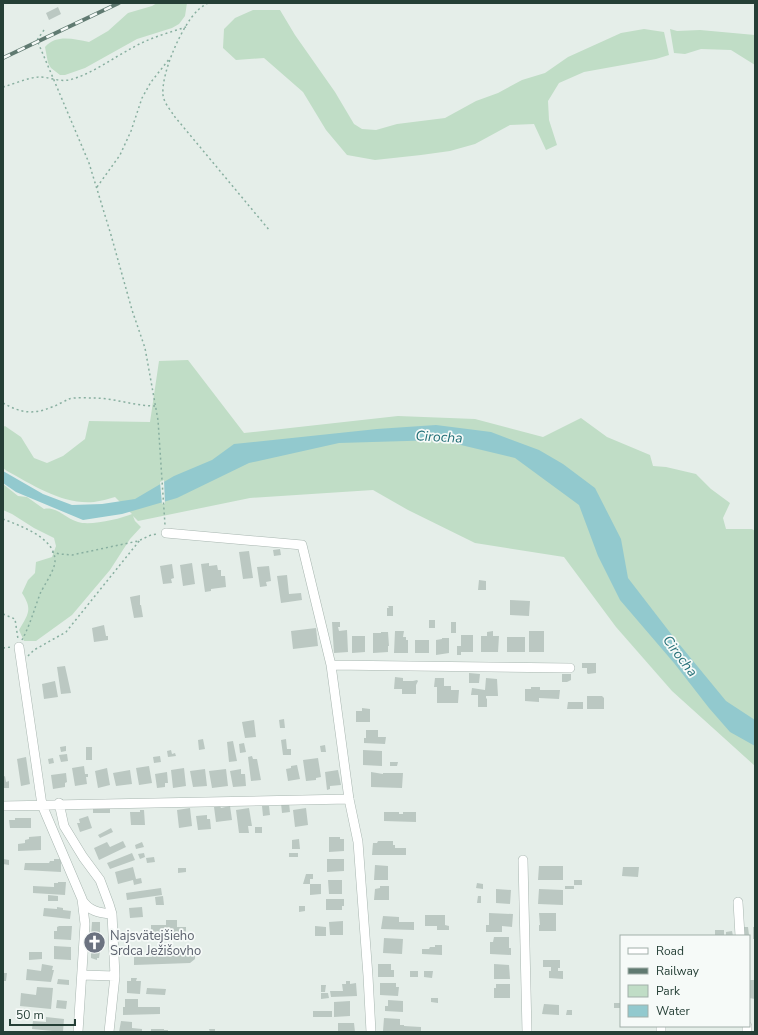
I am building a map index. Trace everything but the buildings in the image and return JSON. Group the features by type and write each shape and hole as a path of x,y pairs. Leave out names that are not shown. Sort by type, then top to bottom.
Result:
{"street":[{"path":"166,533 302,545 331,665 349,799 358,842 371,1032"},
{"path":"19,647 42,805 82,899 85,924 78,1032"},
{"path":"331,665 570,668"},
{"path":"3,806 349,799"},
{"path":"59,804 64,826 83,857 100,880 112,914 115,976 109,1032"},
{"path":"523,860 527,1032"},
{"path":"82,899 89,908 103,914 112,914"},
{"path":"738,902 740,935"},
{"path":"82,975 115,976"}],"path":[{"path":"208,3 198,10 186,27 172,56 165,74 163,97 175,117 270,231"},
{"path":"3,87 39,76 52,80 68,80 152,39 186,27"},
{"path":"44,30 37,40 52,80 88,163 132,310 145,348 158,420 165,521"},
{"path":"96,188 120,155 131,131 142,98 151,82 172,56"},
{"path":"3,403 17,410 32,412 51,408 70,399 105,398 129,404 155,406"},
{"path":"3,518 42,537 52,552 55,561 19,647"},
{"path":"52,552 72,555 141,539 151,535 166,533"},
{"path":"21,663 34,650 66,632 141,539"},
{"path":"3,614 15,619 19,647"}],"green space":[{"path":"157,3 187,3 185,16 179,24 172,28 137,39 85,68 65,75 60,75 51,68 48,63 45,47 54,40 66,38 89,42 108,31 128,13 152,6"},
{"path":"253,10 280,10 295,35 335,92 354,124 362,129 376,130 397,124 445,118 476,101 498,93 522,80 545,73 568,57 621,33 644,29 664,32 669,55 656,59 584,72 559,83 548,101 549,120 557,145 546,150 534,124 510,125 475,144 450,151 375,160 347,155 326,130 303,92 264,58 236,60 223,48 224,29 235,18"},
{"path":"670,29 677,31 700,30 755,35 755,65 731,50 701,49 685,54 674,53"},
{"path":"188,360 244,433 398,416 475,419 543,437 581,418 607,437 650,455 653,466 666,467 696,474 711,489 730,503 723,518 726,529 752,529 755,531 755,766 672,691 616,627 564,557 475,543 408,510 373,490 250,498 138,521 133,516 135,521 141,527 130,539 110,570 72,615 36,641 24,641 19,630 27,616 28,608 22,593 28,580 35,573 36,562 52,557 56,546 54,538 3,510 3,484 18,496 27,497 44,509 53,509 78,522 97,523 132,514 115,497 94,502 71,500 49,493 7,471 3,468 3,427 5,426 21,437 34,458 47,463 63,456 85,439 89,421 150,422 159,361"}],"water":[{"name":"Cirocha","path":"436,425 491,432 539,450 563,464 595,488 621,539 628,578 675,639 726,701 755,720 755,746 730,732 620,600 598,556 579,505 515,458 440,440 339,443 249,463 177,498 122,514 83,520 16,492 3,483 3,471 43,494 72,505 102,504 135,499 174,476 212,460 234,444 377,429"}],"pier":[{"path":"164,480 165,504 162,504 160,482"}],"railway":[{"path":"3,58 119,3"}],"place":[{"name":"Najsvätejšieho Srdca Ježišovho","path":"95,943"}]}
